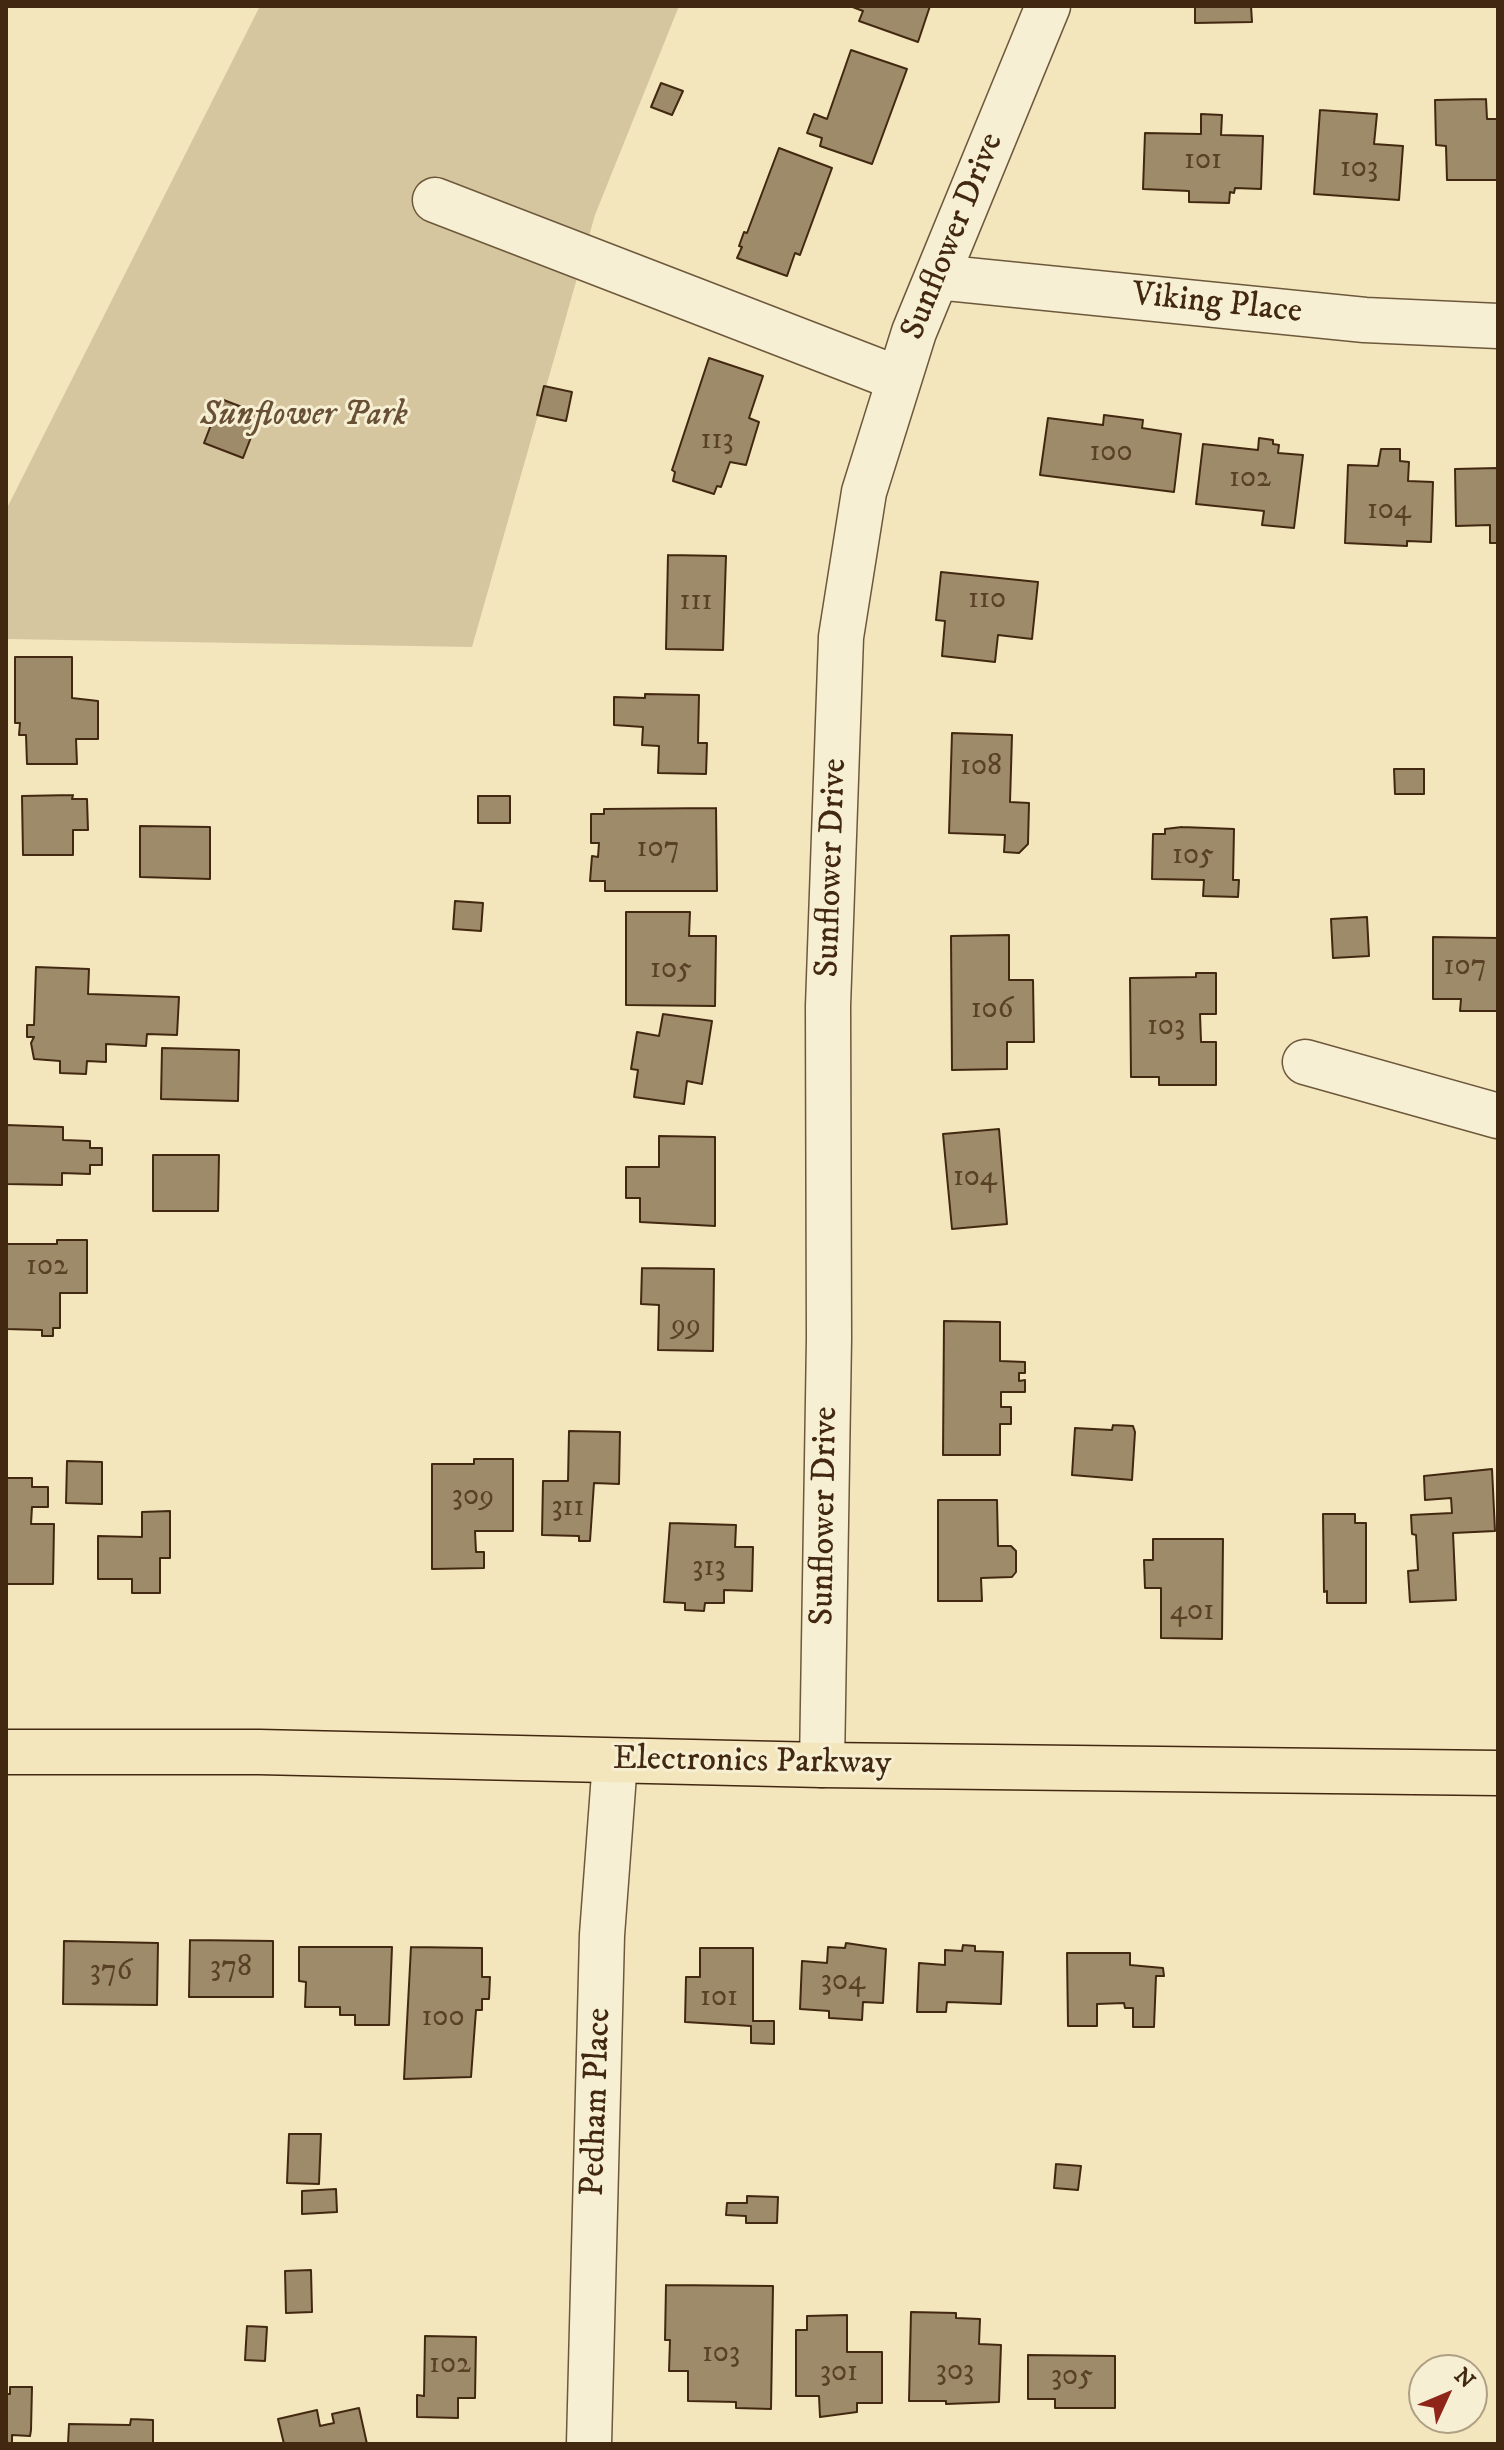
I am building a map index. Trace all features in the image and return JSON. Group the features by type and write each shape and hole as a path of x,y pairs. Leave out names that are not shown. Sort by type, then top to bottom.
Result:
{"main road":[{"name":"Electronics Parkway","path":"6,1752 259,1752 822,1765 1498,1773"}],"street":[{"name":"Sunflower Drive","path":"822,1765 829,1339 828,1006 841,637 864,492 899,379 937,277 1048,6"},
{"path":"435,200 899,379"},
{"name":"Viking Place","path":"937,277 1365,320 1498,326"},
{"path":"1305,1062 1498,1116"},
{"name":"Pedham Place","path":"589,2444 602,1935 615,1761"}],"green space":[{"name":"Sunflower Park","path":"260,6 679,6 595,215 472,647 6,639 6,510"}],"building":[{"path":"850,6 930,6 918,42 859,21 863,11"},
{"path":"1195,6 1251,6 1252,22 1195,23"},
{"path":"851,50 907,69 872,164 820,146 822,138 807,133 814,114 827,119"},
{"path":"661,83 683,91 672,115 651,107"},
{"path":"1486,99 1487,119 1498,119 1498,180 1447,180 1446,146 1436,145 1435,100"},
{"path":"1320,110 1377,114 1374,144 1403,146 1399,200 1314,194"},
{"path":"1201,114 1222,115 1221,135 1263,136 1261,189 1235,188 1234,193 1230,192 1229,203 1189,202 1189,191 1143,189 1145,133 1201,134"},
{"path":"779,148 832,168 800,255 795,253 787,276 737,258 744,232 747,233"},
{"path":"709,358 763,376 749,418 759,422 746,465 730,462 721,487 717,486 714,494 673,481 675,472 672,470"},
{"path":"544,386 572,392 566,421 537,415"},
{"path":"221,399 260,414 243,458 204,443"},
{"path":"1104,415 1143,420 1142,428 1181,434 1174,492 1040,475 1048,418 1103,425"},
{"path":"1259,438 1273,440 1273,444 1279,445 1278,453 1303,455 1294,528 1262,525 1264,511 1196,504 1203,444 1258,450"},
{"path":"1381,449 1400,449 1400,461 1409,462 1408,481 1433,482 1431,542 1407,541 1407,546 1345,543 1348,465 1378,466"},
{"path":"1498,468 1498,543 1490,543 1490,525 1456,526 1455,469"},
{"path":"668,555 726,556 723,650 666,649"},
{"path":"941,572 1038,582 1032,639 998,635 995,662 942,656 945,621 936,620"},
{"path":"15,657 72,657 72,698 98,701 98,739 76,739 77,764 27,764 26,735 19,735 20,723 15,723"},
{"path":"645,694 699,695 698,743 707,743 706,774 658,773 659,746 642,745 643,727 614,725 614,697 645,698"},
{"path":"952,733 1012,735 1010,802 1029,803 1028,844 1019,853 1004,852 1005,835 949,833"},
{"path":"1394,769 1424,769 1424,794 1395,794"},
{"path":"73,795 72,799 87,799 88,830 73,830 73,855 23,855 22,796"},
{"path":"478,796 510,796 510,823 478,823"},
{"path":"716,808 717,891 605,891 605,881 590,881 592,856 598,857 599,843 591,843 591,814 604,814 604,809"},
{"path":"140,826 210,827 210,879 140,877"},
{"path":"1165,829 1234,829 1233,880 1239,880 1238,897 1203,896 1204,880 1152,879 1153,834 1165,834"},
{"path":"455,901 483,903 481,931 453,929"},
{"path":"626,912 690,912 689,936 716,936 715,1006 626,1005"},
{"path":"1367,917 1369,956 1333,958 1331,919"},
{"path":"1009,935 1009,980 1033,980 1034,1042 1007,1042 1007,1069 952,1070 951,936"},
{"path":"1433,937 1498,938 1498,1011 1460,1011 1461,999 1433,999"},
{"path":"36,967 89,969 88,994 179,997 177,1035 147,1034 146,1046 106,1044 106,1062 87,1061 86,1074 60,1073 60,1061 34,1059 31,1043 34,1037 27,1037 27,1025 34,1025"},
{"path":"1196,973 1216,973 1216,1014 1200,1014 1201,1042 1216,1042 1216,1085 1159,1085 1159,1077 1131,1077 1130,978 1196,977"},
{"path":"663,1014 712,1021 702,1084 687,1081 684,1104 634,1097 638,1070 631,1069 637,1032 659,1036"},
{"path":"162,1048 239,1050 238,1101 161,1099"},
{"path":"6,1125 63,1127 63,1140 90,1141 90,1148 102,1148 102,1165 90,1165 90,1174 62,1173 62,1185 6,1184"},
{"path":"999,1129 1007,1224 952,1229 943,1134"},
{"path":"659,1136 715,1137 715,1226 640,1222 640,1198 626,1198 626,1167 659,1167"},
{"path":"153,1155 219,1155 218,1211 153,1211"},
{"path":"57,1240 87,1240 87,1293 60,1293 60,1328 53,1328 53,1336 42,1336 42,1330 6,1329 6,1244 57,1244"},
{"path":"642,1268 714,1269 713,1351 658,1350 659,1305 641,1304"},
{"path":"944,1321 1000,1322 1000,1361 1025,1362 1025,1373 1019,1373 1019,1381 1025,1380 1025,1392 1001,1392 1001,1407 1011,1407 1011,1424 1000,1424 1000,1455 943,1455"},
{"path":"1113,1425 1133,1426 1132,1480 1072,1475 1075,1428 1112,1430"},
{"path":"569,1431 620,1432 619,1484 594,1483 590,1541 579,1541 579,1536 542,1535 543,1481 568,1481"},
{"path":"474,1459 513,1459 513,1531 475,1531 476,1552 484,1552 484,1568 432,1569 432,1464 474,1464"},
{"path":"67,1461 102,1462 102,1504 66,1503"},
{"path":"1492,1469 1495,1531 1453,1533 1456,1600 1410,1602 1408,1571 1418,1570 1416,1535 1412,1534 1411,1515 1452,1513 1451,1498 1425,1500 1424,1476"},
{"path":"6,1478 32,1478 32,1487 48,1487 48,1507 32,1507 31,1524 54,1524 53,1584 6,1584"},
{"path":"938,1500 997,1500 998,1546 1011,1546 1016,1551 1016,1572 1012,1577 981,1578 982,1601 938,1601"},
{"path":"170,1511 170,1558 160,1558 160,1593 132,1593 132,1579 98,1579 98,1536 142,1537 142,1512"},
{"path":"1323,1514 1355,1514 1355,1523 1366,1523 1366,1603 1327,1603 1327,1591 1324,1592"},
{"path":"670,1523 736,1525 735,1547 753,1547 752,1591 724,1590 724,1603 705,1603 704,1611 685,1610 685,1603 664,1602"},
{"path":"1153,1539 1223,1539 1222,1639 1161,1638 1161,1588 1145,1588 1144,1560 1153,1560"},
{"path":"190,1940 273,1941 273,1997 189,1997"},
{"path":"64,1941 158,1943 157,2005 63,2004"},
{"path":"846,1943 886,1949 883,2003 863,2002 862,2020 829,2018 829,2011 800,2009 802,1961 827,1963 828,1947 845,1948"},
{"path":"963,1945 975,1946 975,1951 1003,1952 1001,2004 947,2002 946,2012 917,2012 919,1963 945,1965 945,1950 962,1951"},
{"path":"299,1947 392,1947 389,2025 355,2025 355,2015 340,2015 340,2007 305,2007 306,1982 299,1981"},
{"path":"411,1947 482,1948 482,1977 490,1977 489,1999 482,1999 482,2010 476,2010 471,2077 404,2079"},
{"path":"700,1948 753,1948 753,2021 774,2021 774,2044 751,2043 751,2026 685,2022 686,1977 700,1977"},
{"path":"1067,1953 1130,1953 1130,1965 1163,1968 1164,1976 1156,1976 1154,2027 1133,2027 1133,2008 1125,2008 1124,2003 1097,2004 1097,2026 1068,2026"},
{"path":"289,2134 321,2134 319,2184 287,2183"},
{"path":"1056,2164 1081,2166 1078,2190 1054,2188"},
{"path":"336,2189 337,2212 302,2214 302,2191"},
{"path":"747,2196 778,2197 777,2223 746,2223 746,2216 726,2215 727,2203 747,2203"},
{"path":"311,2270 312,2312 286,2313 285,2271"},
{"path":"666,2285 773,2286 771,2409 736,2408 736,2402 688,2401 688,2371 669,2371 670,2340 665,2340"},
{"path":"911,2312 956,2313 956,2318 980,2319 979,2344 1001,2345 999,2402 946,2404 946,2401 909,2401"},
{"path":"847,2315 847,2352 882,2352 882,2403 857,2403 857,2412 820,2417 819,2396 796,2396 796,2330 807,2330 807,2316"},
{"path":"247,2326 267,2327 265,2361 245,2360"},
{"path":"425,2336 476,2337 475,2398 458,2398 458,2418 417,2417 417,2395 424,2396"},
{"path":"1028,2355 1115,2356 1115,2408 1055,2408 1055,2399 1028,2399"},
{"path":"10,2387 32,2387 31,2430 30,2436 12,2435 12,2444 6,2444 6,2394 10,2394"},
{"path":"359,2408 367,2444 284,2444 278,2419 317,2410 320,2426 334,2423 332,2414"},
{"path":"131,2419 153,2420 153,2444 68,2444 69,2424 130,2425"}]}
